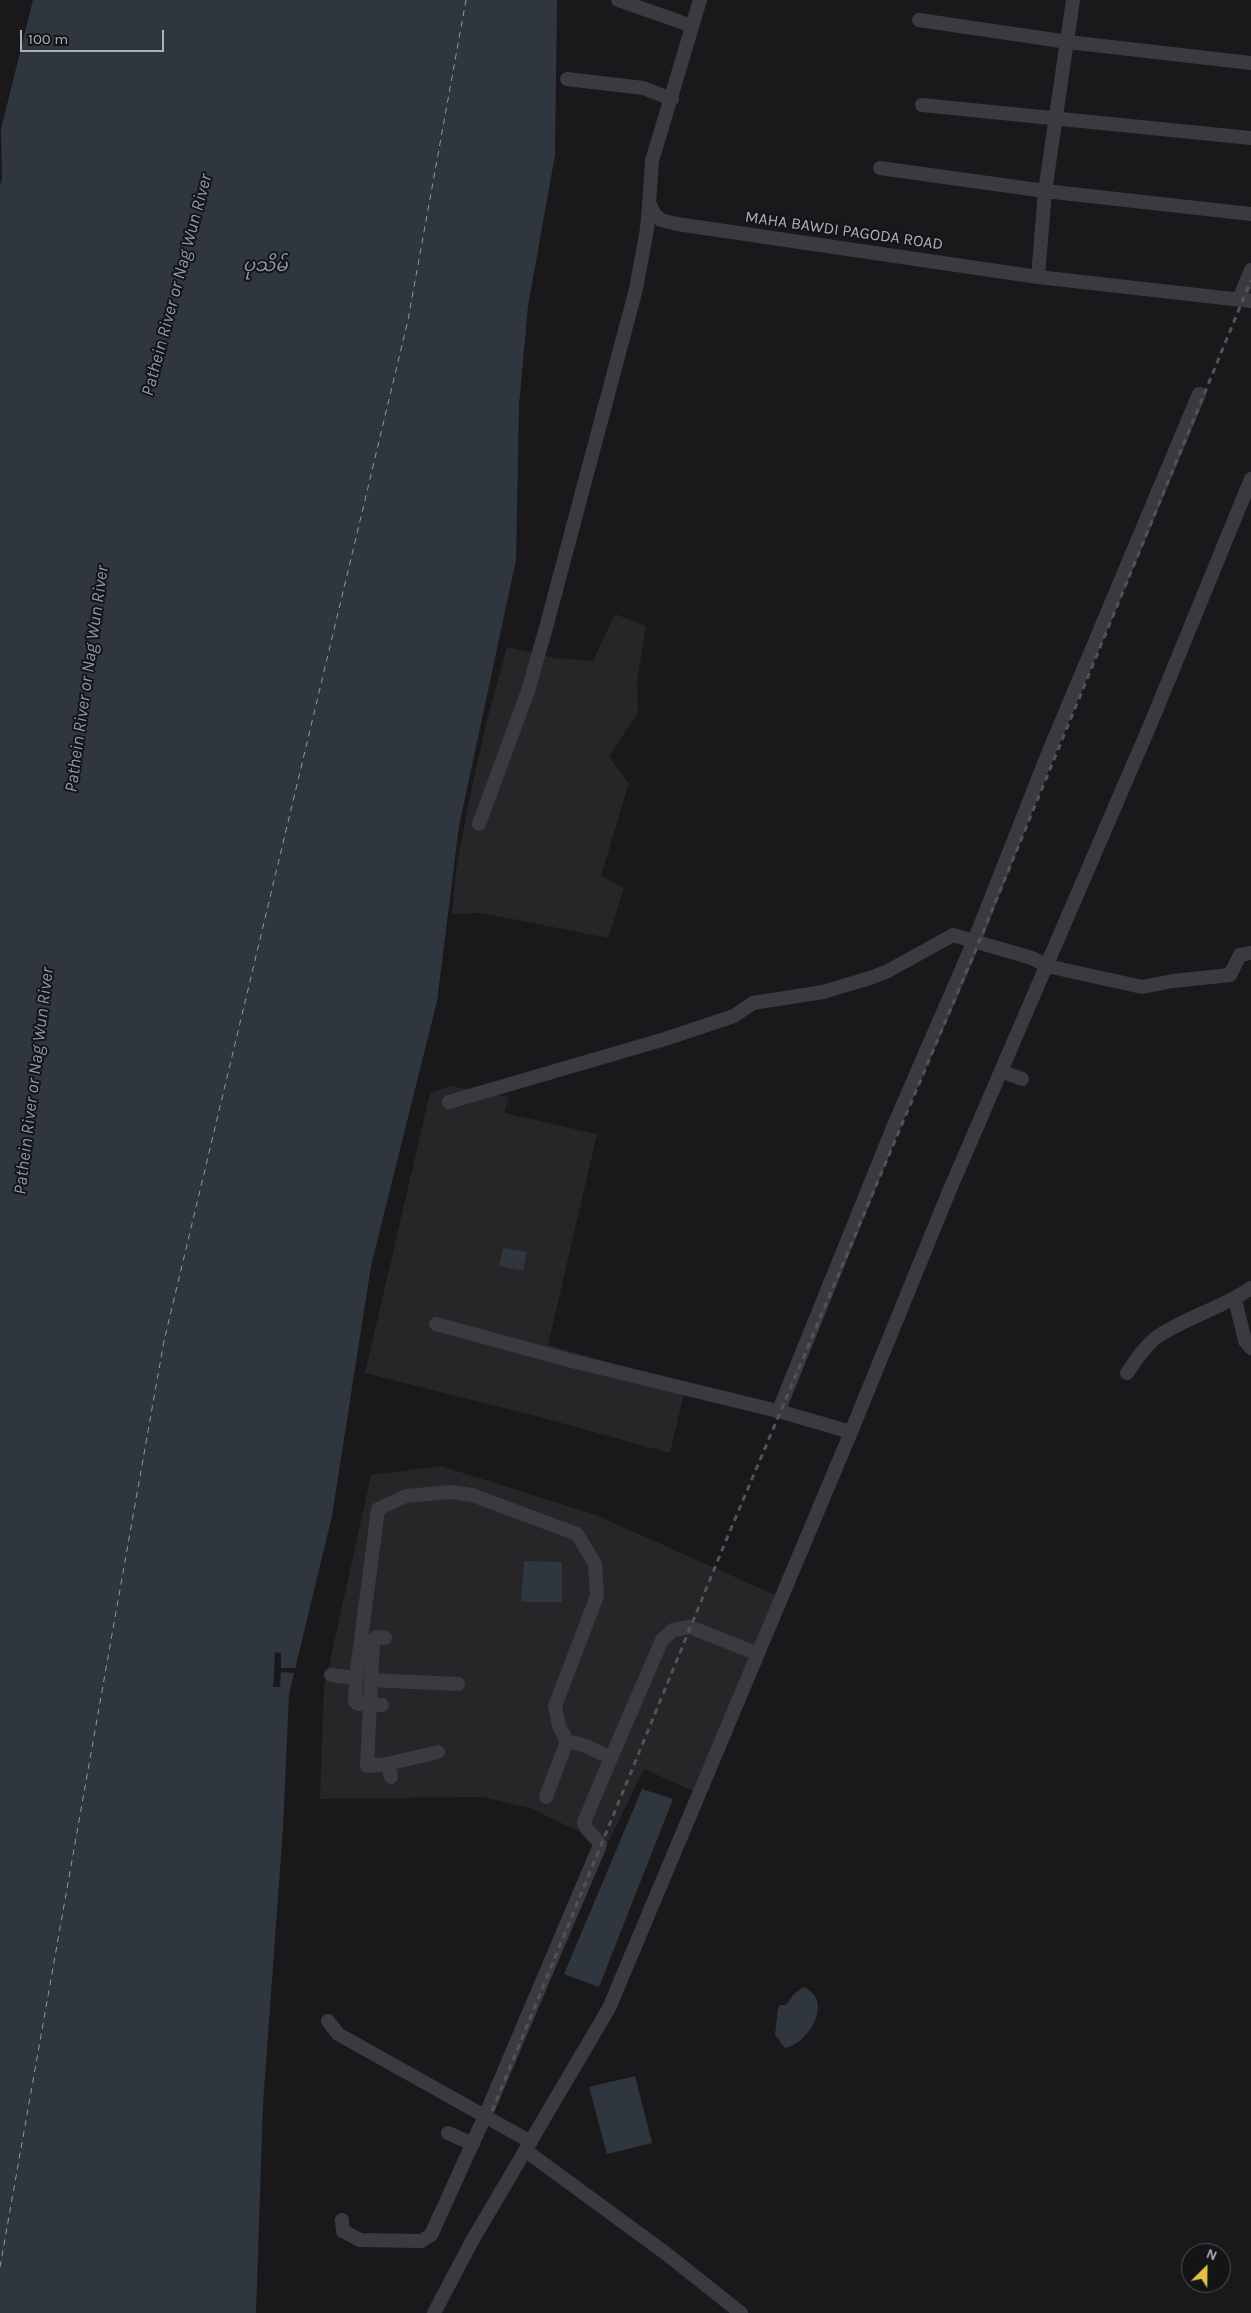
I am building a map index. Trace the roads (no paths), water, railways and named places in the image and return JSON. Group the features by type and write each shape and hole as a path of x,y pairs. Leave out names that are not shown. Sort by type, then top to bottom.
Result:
{"street":[{"path":"618,0 692,26"},
{"path":"479,824 528,691 547,624 636,289 647,230 652,160 659,132 672,99 700,0"},
{"path":"1038,276 1045,191 1073,0"},
{"path":"919,20 1068,42 1251,63"},
{"path":"567,79 643,88 672,99"},
{"path":"922,104 1251,138"},
{"path":"880,168 1045,191 1251,214"},
{"name":"MAHA BAWDI PAGODA ROAD","path":"649,203 661,220 677,224 1038,276 1245,300"},
{"path":"1245,300 1251,270"},
{"path":"778,1412 894,1126 974,941 1049,751 1199,394"},
{"path":"434,2313 472,2241 609,2008 851,1432 948,1194 1152,723 1251,478"},
{"path":"449,1102 665,1039 734,1016 753,1003 823,992 873,977 953,935 1032,958 1047,966 1142,987 1173,981 1230,975 1240,955 1251,954"},
{"path":"1002,1071 1022,1079"},
{"path":"1127,1373 1142,1352 1157,1337 1234,1299 1251,1288"},
{"path":"1234,1299 1245,1341 1251,1348"},
{"path":"436,1324 572,1361 851,1432"},
{"path":"438,1752 389,1770 367,1766 376,1705 363,1679 378,1509 406,1496 450,1492 472,1495 578,1534 595,1564 597,1596 555,1706 559,1726 567,1741 586,1746 611,1758"},
{"path":"342,2220 343,2232 360,2240 421,2241 431,2234 485,2116 600,1845 585,1828 584,1822 662,1640 673,1630 690,1627 758,1654"},
{"path":"363,1679 373,1640 377,1637 385,1638"},
{"path":"331,1675 363,1679 458,1684"},
{"path":"546,1798 567,1741"},
{"path":"328,2021 338,2034 452,2103 485,2116 528,2147 741,2313"},
{"path":"448,2133 472,2144"}],"water":[{"name":"ပုသိမ်","path":"33,0 557,0 555,155 528,306 519,405 516,560 459,826 437,1001 371,1266 332,1516 289,1694 283,1828 263,2104 256,2313 0,2313 0,185 2,179 1,129"},
{"path":"503,1248 527,1252 523,1271 499,1266"},
{"path":"524,1561 562,1562 562,1602 521,1602"},
{"path":"642,1789 673,1799 599,1987 564,1974"},
{"path":"803,1987 812,1993 817,2001 818,2011 810,2030 794,2045 785,2048 775,2035 778,2008 780,2005 786,2005 794,1994"},
{"path":"635,2076 652,2143 607,2154 589,2087"}],"railway":[{"path":"492,2111 727,1538 979,942 1251,280"}],"water label":[{"name":"Pathein River or Nag Wun River","path":"177,285"},
{"name":"Pathein River or Nag Wun River","path":"87,679"},
{"name":"Pathein River or Nag Wun River","path":"34,1081"}]}
